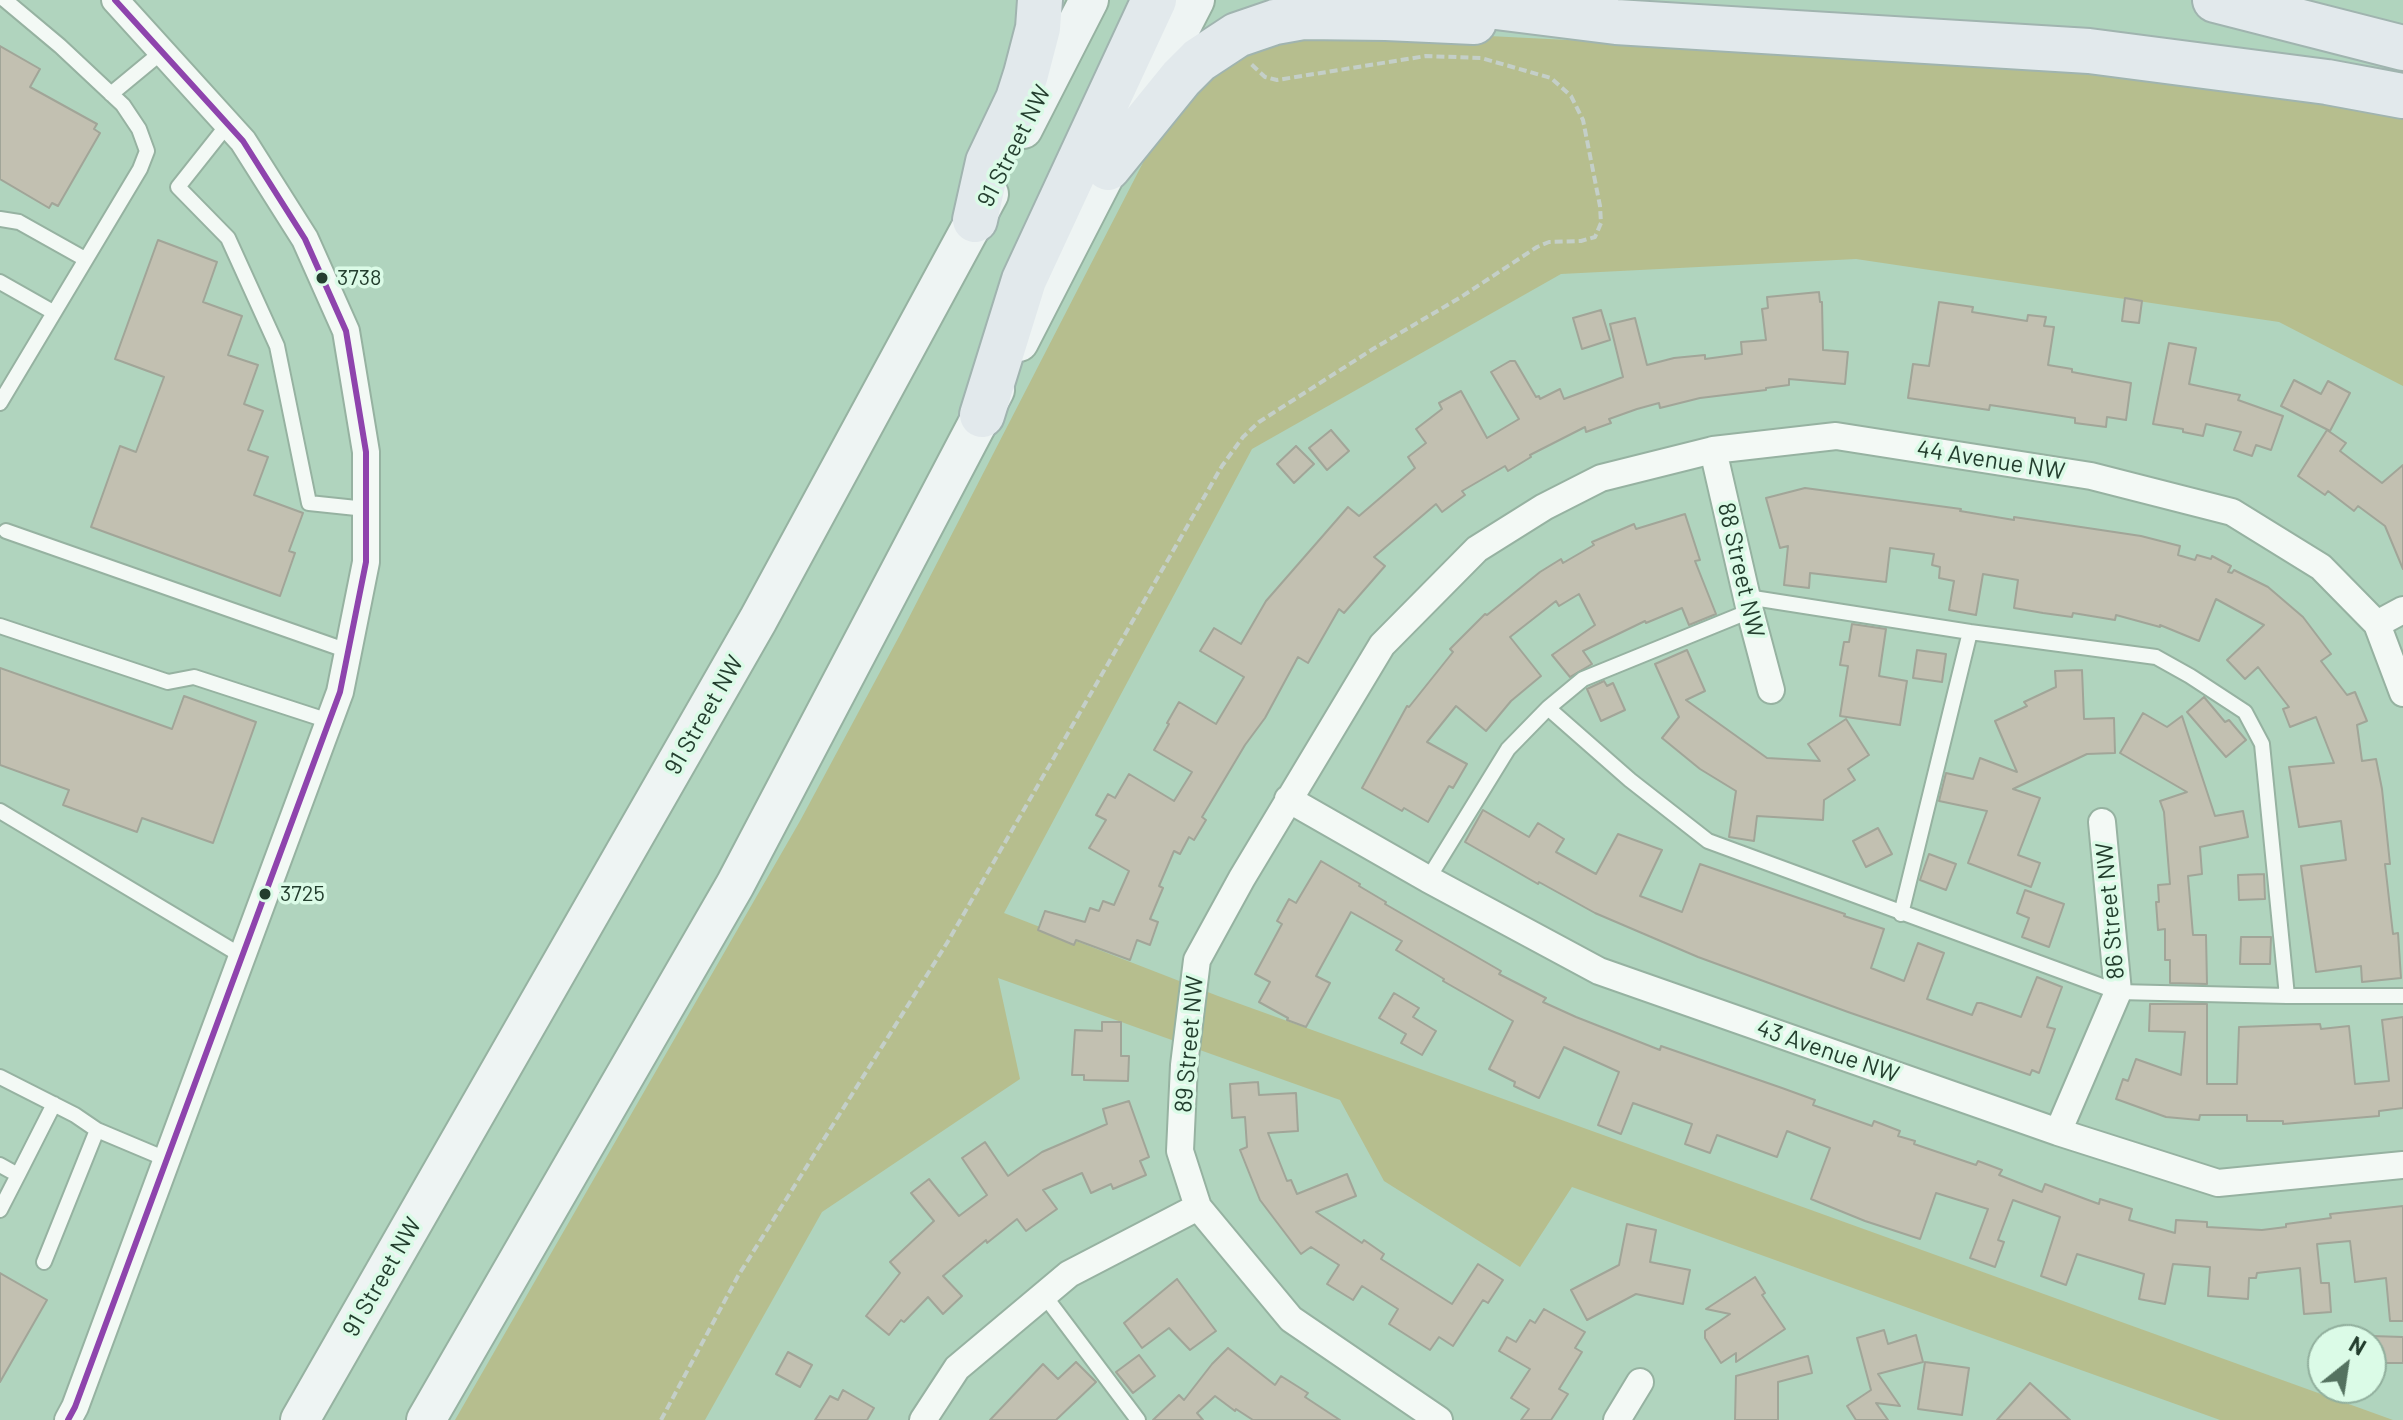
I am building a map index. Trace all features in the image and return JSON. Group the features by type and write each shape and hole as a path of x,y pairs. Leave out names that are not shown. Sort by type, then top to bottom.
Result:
{"highway":[{"path":"975,220 988,162 1018,99 1026,74 1038,28 1040,0"},
{"path":"982,415 1024,280 1154,0"},
{"path":"1440,0 1616,22 2089,51 2327,82 2403,96"},
{"path":"2215,0 2403,48"},
{"path":"1108,168 1199,60 1237,35 1275,22 1328,16 1519,25 1616,22"}],"main road":[{"name":"91 Street NW","path":"300,1420 758,620 975,220 1089,0"},
{"path":"426,1420 735,885 982,415 1195,0"}],"street":[{"path":"68,1420 340,692 366,562 366,452 346,331 305,239 243,141 115,0"},
{"name":"44 Avenue NW","path":"1544,507 1601,478 1713,450 1836,436 2091,476 2232,512 2321,567 2377,624"},
{"name":"88 Street NW","path":"1713,450 1771,690"},
{"name":"89 Street NW","path":"1198,1207 1180,1151 1184,1065 1197,960 1288,799 1382,645 1477,549 1544,507"},
{"path":"2403,610 2377,624 2403,693"},
{"name":"43 Avenue NW","path":"1288,799 1599,971 2058,1132 2218,1183 2403,1165"},
{"name":"86 Street NW","path":"2058,1132 2118,992 2102,822"},
{"path":"923,1420 957,1368 1069,1274 1198,1207 1291,1319 1439,1420"},
{"path":"1617,1420 1640,1382"}],"lane":[{"path":"0,403 140,169 147,151 139,129 123,105 5,0"},
{"path":"111,94 163,51"},
{"path":"228,124 178,187 228,238 277,346 309,503 366,509"},
{"path":"0,219 19,222 85,259"},
{"path":"0,282 53,312"},
{"path":"6,531 348,651"},
{"path":"1428,879 1508,749 1548,708 1583,679 1748,604 2156,657 2245,712 2262,744 2287,996"},
{"path":"0,626 168,682 194,677 329,721"},
{"path":"1901,914 1970,632"},
{"path":"1548,708 1630,780 1708,841 2118,992 2403,996"},
{"path":"0,811 242,956"},
{"path":"0,1077 97,1130 166,1159"},
{"path":"0,1210 54,1104"},
{"path":"44,1262 97,1130"},
{"path":"0,1165 18,1175"},
{"path":"1044,1295 1138,1420"}],"path":[{"path":"661,1420 738,1276 947,943 1222,466 1243,437 1259,422 1537,247 1549,242 1581,241 1595,237 1601,223 1583,120 1571,96 1551,78 1481,58 1426,56 1271,80 1253,67 1237,35"}],"green space":[{"path":"1449,34 2006,62 2403,113 2403,386 2279,322 1856,259 1561,274 1252,449 1004,913 1218,996 2307,1389 2307,1404 2349,1404 2393,1420 2220,1420 1572,1187 1520,1267 1384,1181 1340,1100 998,978 1020,1079 822,1212 705,1420 455,1420 800,821 902,631 1168,114 1251,41"}],"building":[{"path":"0,46 40,69 30,87 97,124 94,129 100,133 58,206 52,203 49,208 0,179"},
{"path":"158,240 217,262 203,302 242,316 228,355 258,365 244,404 263,411 248,450 268,457 254,495 303,513 289,551 295,553 280,596 91,527 120,446 136,452 164,377 115,359"},
{"path":"1819,292 1823,350 1848,352 1845,384 1789,379 1789,385 1766,390 1700,398 1660,408 1659,403 1637,409 1586,432 1585,427 1530,455 1508,471 1505,466 1462,491 1465,495 1442,512 1436,504 1374,557 1385,566 1344,613 1339,609 1308,663 1298,657 1265,718 1202,817 1206,820 1194,840 1189,837 1180,854 1174,851 1159,886 1163,888 1150,919 1158,922 1150,945 1137,940 1130,960 1076,940 1074,945 1038,930 1045,911 1085,922 1090,908 1099,911 1103,901 1114,905 1129,871 1089,848 1106,820 1096,815 1108,794 1115,798 1129,774 1174,801 1192,772 1154,750 1167,723 1179,702 1216,724 1244,677 1200,651 1214,628 1241,644 1266,601 1348,507 1359,516 1415,468 1408,457 1426,443 1416,429 1442,409 1439,403 1461,391 1487,438 1519,419 1491,372 1510,361 1515,361 1536,397 1540,399 1560,389 1564,399 1623,377 1610,324 1635,318 1647,365 1674,358 1705,355 1705,359 1742,354 1741,342 1766,340 1762,309 1768,308 1767,297"},
{"path":"2125,298 2142,301 2139,323 2122,321"},
{"path":"1939,302 1973,307 1972,312 2027,321 2028,315 2046,317 2044,326 2054,327 2048,365 2131,383 2126,420 2107,417 2106,427 2075,423 2075,418 1990,405 1989,410 1908,398 1913,364 1929,366"},
{"path":"1601,310 1610,340 1582,349 1573,318"},
{"path":"2169,343 2196,348 2189,384 2240,395 2238,400 2283,416 2271,450 2256,445 2252,456 2234,450 2241,432 2206,424 2203,436 2153,424"},
{"path":"2294,380 2321,394 2328,381 2350,393 2330,431 2281,406"},
{"path":"1331,430 1349,451 1327,470 1309,448"},
{"path":"2327,430 2346,443 2340,451 2382,483 2403,465 2403,569 2385,526 2358,506 2354,511 2328,491 2325,495 2298,476"},
{"path":"1296,446 1314,464 1294,483 1277,464"},
{"path":"1805,488 2141,536 2180,546 2178,555 2195,560 2197,555 2211,559 2212,556 2231,566 2228,572 2234,570 2268,587 2303,617 2331,654 2321,661 2347,695 2355,692 2367,721 2357,725 2362,761 2376,759 2382,789 2390,864 2385,864 2393,934 2398,933 2401,978 2362,982 2361,966 2316,972 2301,866 2346,860 2341,821 2299,827 2289,767 2334,763 2316,717 2290,727 2283,709 2289,707 2258,667 2245,679 2227,660 2264,625 2216,599 2199,641 2160,625 2116,615 2115,620 2014,608 2018,580 1983,574 1976,615 1949,610 1954,581 1939,578 1940,567 1932,565 1934,554 1890,548 1886,582 1810,573 1809,588 1784,585 1788,546 1780,548 1766,498"},
{"path":"1685,514 1700,560 1695,561 1716,614 1689,625 1682,608 1645,621 1583,651 1592,664 1570,677 1552,655 1595,625 1579,594 1559,606 1556,601 1510,637 1541,676 1511,701 1486,731 1456,706 1427,742 1467,764 1453,788 1449,786 1428,822 1362,788 1407,706 1453,652 1450,649 1485,614 1540,572 1561,559 1563,563 1594,545 1592,542 1634,524 1636,529"},
{"path":"1852,624 1886,629 1879,676 1907,681 1900,725 1840,716 1848,666 1840,665 1844,642 1849,642"},
{"path":"1687,650 1705,691 1686,700 1767,758 1820,761 1808,744 1846,719 1869,755 1848,769 1855,780 1824,800 1823,820 1757,816 1754,841 1729,837 1736,791 1700,769 1662,738 1679,717 1655,664"},
{"path":"1917,650 1946,654 1942,682 1913,678"},
{"path":"0,668 172,729 184,696 256,722 213,843 142,818 137,832 63,805 69,790 0,765"},
{"path":"2082,670 2084,719 2114,718 2115,753 2087,754 2013,789 2040,798 2018,855 2040,863 2031,887 1968,863 1987,811 1939,801 1946,773 1973,779 1980,758 2017,772 1995,721 2027,706 2024,702 2056,687 2055,671"},
{"path":"1604,681 1607,686 1613,683 1625,710 1601,721 1587,689"},
{"path":"2204,697 2225,722 2229,720 2246,740 2226,757 2187,712"},
{"path":"2143,713 2167,727 2182,716 2215,816 2243,811 2248,837 2200,847 2202,874 2188,876 2193,935 2206,935 2207,984 2170,983 2170,960 2165,960 2165,929 2158,930 2156,902 2159,902 2158,885 2170,884 2164,812 2160,801 2187,792 2120,753"},
{"path":"1483,810 1529,837 1538,823 1564,839 1556,852 1596,874 1618,834 1662,850 1640,896 1682,912 1700,864 1884,929 1871,968 1904,981 1918,943 1944,953 1927,999 1972,1015 1977,1003 1981,1003 2021,1017 2037,977 2062,987 2047,1027 2055,1029 2039,1073 2032,1070 2030,1075 1848,1012 1698,957 1595,913 1465,842"},
{"path":"1878,828 1892,854 1866,867 1853,841"},
{"path":"1929,854 1956,864 1946,890 1920,880"},
{"path":"1321,861 1360,884 1385,904 1501,971 1499,974 1546,998 1543,1002 1576,1017 1660,1050 1661,1046 1815,1100 1813,1105 1872,1126 1874,1121 1900,1131 1898,1136 1915,1141 1914,1144 1976,1165 1978,1161 2002,1170 1999,1175 2042,1192 2045,1184 2099,1204 2100,1199 2132,1209 2129,1220 2175,1233 2176,1220 2207,1222 2207,1227 2262,1230 2331,1218 2330,1214 2403,1206 2403,1321 2390,1321 2386,1278 2355,1282 2350,1241 2317,1244 2321,1283 2329,1283 2331,1312 2304,1314 2300,1268 2257,1273 2256,1278 2249,1278 2248,1299 2208,1296 2210,1267 2173,1264 2165,1304 2139,1299 2144,1274 2077,1254 2066,1285 2041,1276 2060,1217 2013,1200 1998,1240 2004,1242 1995,1267 1970,1258 1988,1209 1936,1193 1920,1239 1865,1221 1811,1199 1830,1148 1787,1131 1777,1157 1717,1135 1710,1153 1685,1144 1692,1124 1633,1103 1621,1134 1598,1125 1619,1072 1564,1047 1539,1098 1514,1086 1515,1082 1489,1069 1513,1021 1396,950 1402,941 1351,912 1316,976 1330,983 1306,1027 1287,1020 1259,1002 1270,982 1255,974 1282,924 1277,921 1289,899 1296,903"},
{"path":"2264,874 2265,899 2239,900 2238,875"},
{"path":"2025,890 2064,904 2049,947 2022,937 2029,918 2017,913"},
{"path":"2241,937 2271,937 2270,964 2240,964"},
{"path":"1394,993 1419,1008 1413,1017 1436,1031 1422,1055 1401,1043 1406,1034 1379,1018"},
{"path":"2150,1004 2207,1004 2207,1084 2237,1084 2239,1027 2320,1024 2321,1029 2349,1026 2355,1084 2389,1081 2382,1020 2403,1017 2403,1108 2379,1111 2379,1116 2283,1124 2283,1121 2247,1121 2247,1115 2200,1115 2199,1120 2166,1117 2116,1099 2123,1079 2128,1081 2136,1059 2181,1075 2185,1032 2149,1031"},
{"path":"1102,1022 1121,1022 1121,1056 1129,1056 1128,1081 1084,1080 1084,1075 1072,1075 1075,1030 1102,1031"},
{"path":"1258,1082 1259,1095 1296,1093 1298,1131 1268,1133 1287,1181 1291,1180 1297,1194 1347,1174 1356,1196 1316,1212 1362,1243 1364,1240 1384,1254 1381,1259 1452,1304 1478,1264 1503,1280 1488,1303 1483,1300 1453,1346 1439,1337 1430,1350 1389,1324 1398,1309 1362,1286 1353,1300 1327,1284 1339,1265 1311,1247 1301,1254 1260,1200 1240,1150 1247,1147 1245,1117 1232,1118 1230,1084"},
{"path":"1129,1101 1149,1157 1140,1161 1146,1175 1113,1189 1111,1184 1091,1193 1082,1173 1043,1190 1057,1209 1026,1231 1017,1219 943,1276 962,1296 943,1314 928,1297 889,1335 866,1316 900,1273 890,1262 934,1221 911,1193 929,1179 959,1216 987,1195 962,1158 985,1142 1008,1176 1042,1152 1107,1124 1103,1109"},
{"path":"1627,1224 1656,1230 1650,1262 1690,1270 1683,1304 1636,1294 1587,1320 1571,1290 1619,1265"},
{"path":"0,1273 47,1300 0,1382"},
{"path":"1755,1277 1765,1293 1762,1295 1785,1329 1736,1362 1736,1353 1721,1363 1705,1338 1705,1331 1730,1314 1706,1309"},
{"path":"1177,1279 1216,1331 1190,1350 1169,1328 1142,1348 1124,1323"},
{"path":"1544,1309 1585,1332 1575,1348 1582,1352 1559,1389 1568,1394 1551,1420 1521,1420 1529,1409 1511,1398 1530,1369 1499,1351 1507,1337 1516,1342 1530,1320 1535,1323"},
{"path":"1884,1330 1888,1344 1916,1335 1923,1362 1878,1374 1900,1406 1876,1403 1888,1420 1856,1420 1847,1406 1871,1390 1857,1338"},
{"path":"2387,1336 2403,1337 2403,1363 2387,1363"},
{"path":"1228,1348 1275,1385 1281,1376 1308,1393 1305,1397 1340,1420 1253,1420 1215,1396 1197,1413 1203,1420 1153,1420 1179,1395 1184,1400"},
{"path":"788,1352 812,1365 800,1387 776,1374"},
{"path":"1139,1355 1155,1376 1133,1393 1116,1372"},
{"path":"1808,1356 1812,1373 1778,1382 1778,1420 1735,1420 1736,1376"},
{"path":"1076,1362 1096,1382 1056,1420 990,1420 1043,1364 1058,1379"},
{"path":"1925,1362 1969,1368 1962,1415 1918,1409"},
{"path":"2030,1383 2070,1420 1997,1420"},
{"path":"843,1390 874,1408 867,1420 815,1420 830,1396 838,1400"}],"transit line":[{"path":"68,1420 340,692 366,562 366,452 346,331 305,239 243,141 115,0"}],"place":[{"name":"3738","path":"322,278"},
{"name":"3725","path":"265,894"}]}
